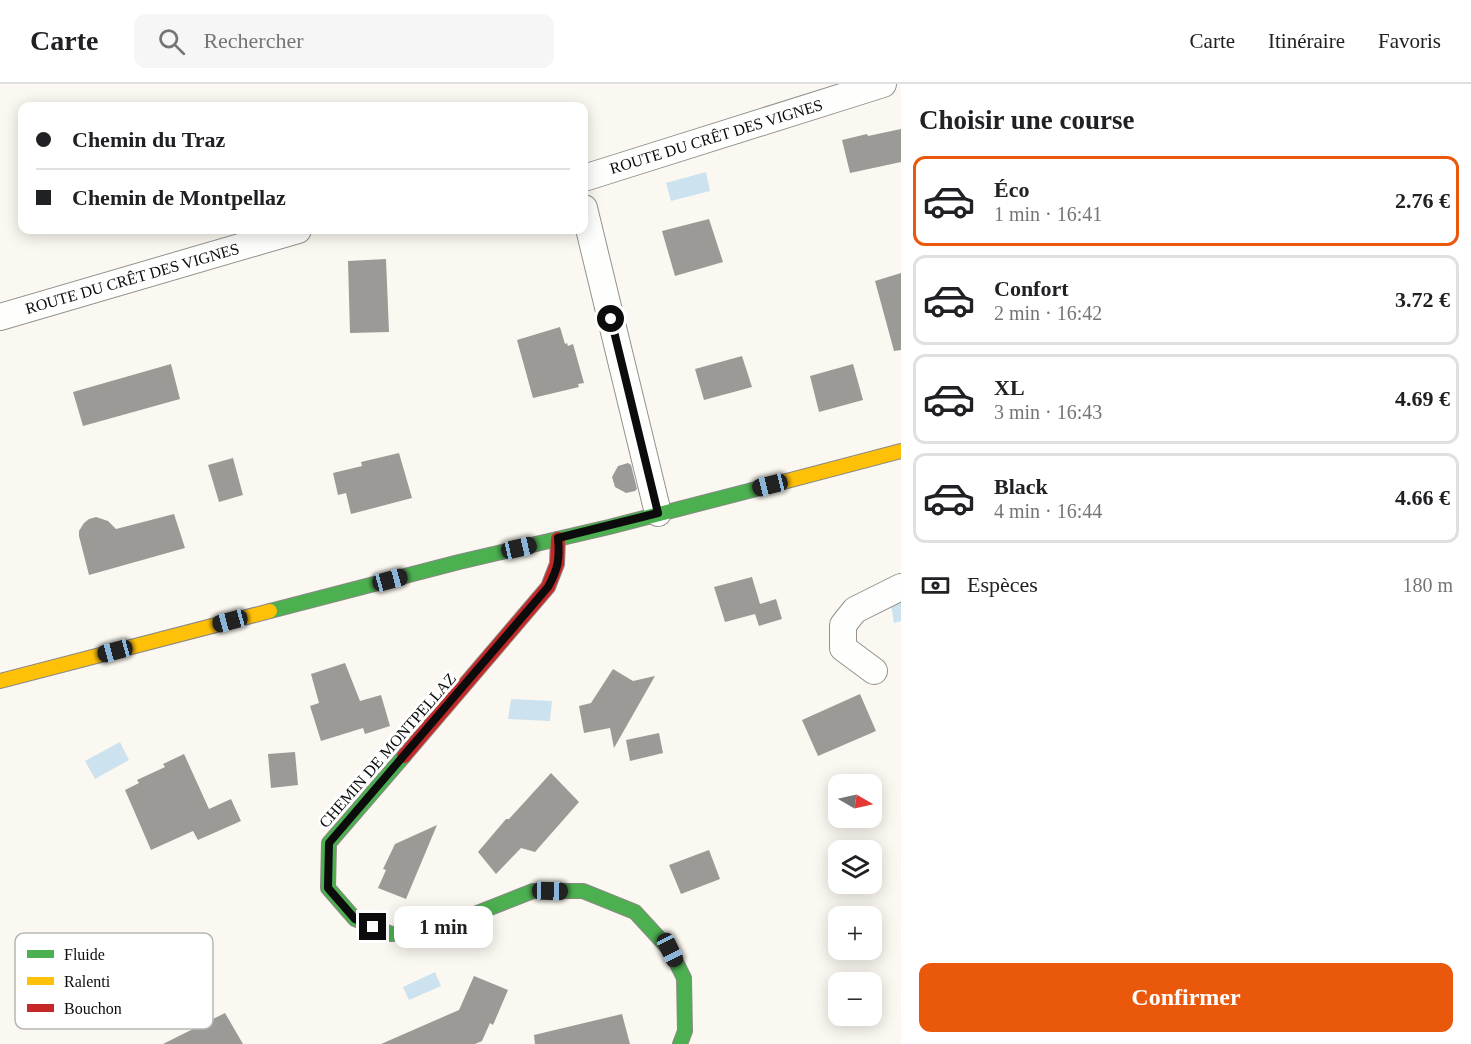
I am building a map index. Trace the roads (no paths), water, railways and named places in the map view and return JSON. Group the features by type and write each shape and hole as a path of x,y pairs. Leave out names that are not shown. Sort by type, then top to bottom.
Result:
{"main road":[{"path":"0,681 459,562 898,454"},
{"name":"CHEMIN DE MONTPELLAZ","path":"558,538 560,557 556,573 548,587 329,843 328,888 355,919 391,934 429,932 533,891 583,891 635,912 670,950 684,978 685,1031 680,1044"}],"street":[{"name":"ROUTE DU CRÊT DES VIGNES","path":"588,177 883,84"},
{"path":"588,224 658,513"},
{"name":"ROUTE DU CRÊT DES VIGNES","path":"0,317 284,234"},
{"path":"874,672 843,648 843,625 855,610 901,587"}],"water":[{"path":"706,172 710,191 671,201 666,183"},
{"path":"901,603 901,621 894,623 891,605"},
{"path":"511,699 552,701 550,721 508,719"},
{"path":"120,742 129,760 95,779 85,761"},
{"path":"435,972 441,986 409,1000 403,987"}]}
